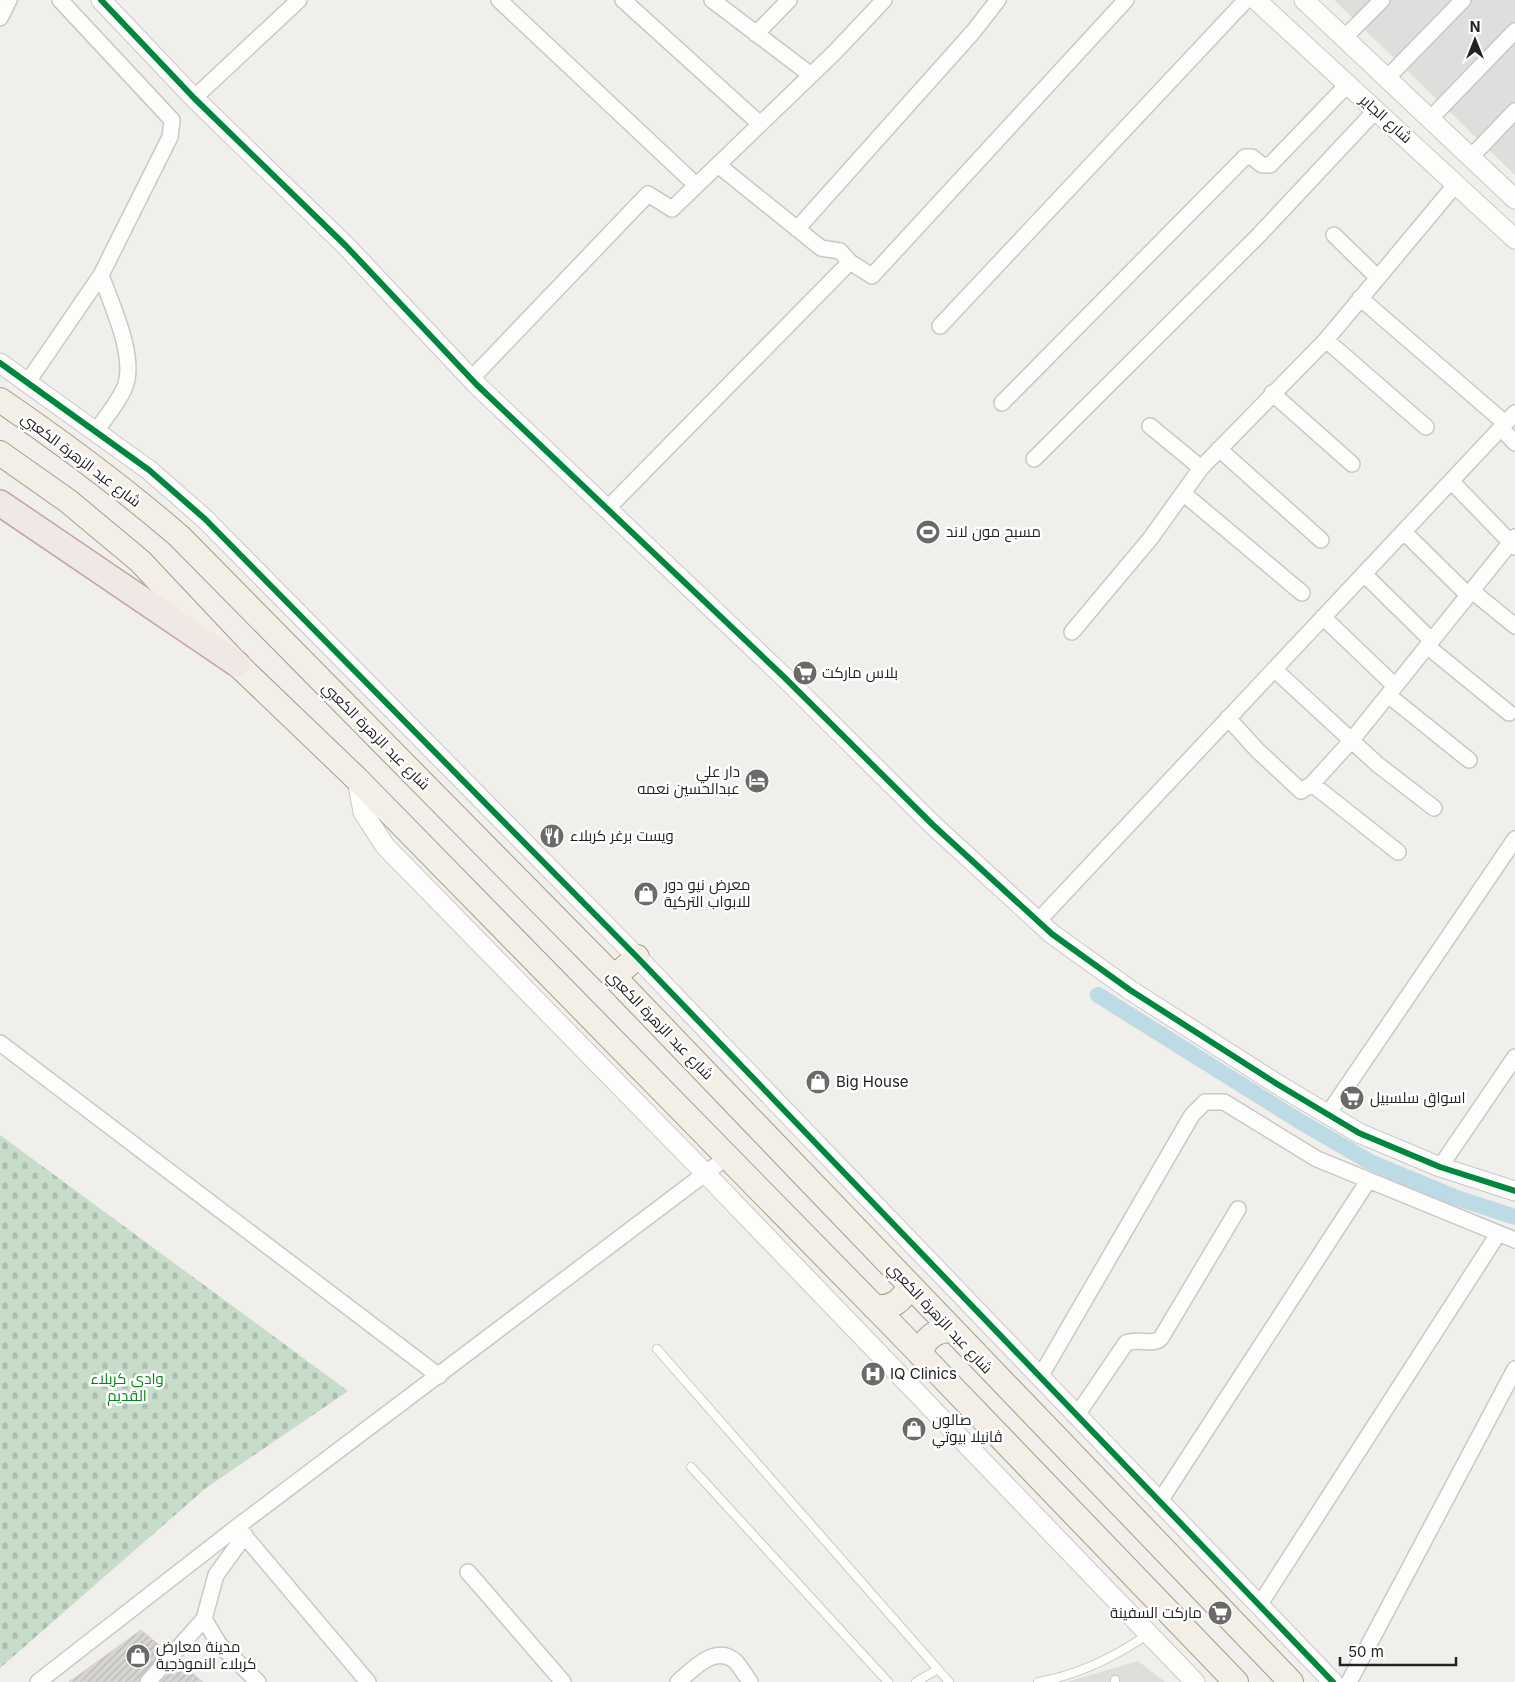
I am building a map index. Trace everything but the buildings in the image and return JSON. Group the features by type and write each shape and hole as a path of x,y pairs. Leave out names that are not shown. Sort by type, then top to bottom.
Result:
{"highway":[{"path":"0,503 237,664"}],"main road":[{"name":"شارع عبد الزهرة الكعبي","path":"0,400 63,443 127,491 180,536 614,977 1291,1682"},
{"path":"0,453 68,501 133,555 237,664 356,779 920,1354 1236,1682"},
{"path":"614,977 637,957"},
{"path":"874,1307 882,1308 896,1303 906,1292 909,1285"},
{"path":"920,1354 926,1341 931,1336 938,1332 952,1330"}],"street":[{"path":"0,18 9,0"},
{"path":"27,383 101,275 170,137 173,125 172,120 60,0"},
{"path":"101,0 194,98 346,246 471,378 784,677 933,825 1052,934 1130,990 1359,1133 1440,1167 1515,1191"},
{"path":"194,98 299,0"},
{"path":"498,0 696,185"},
{"path":"624,0 760,124"},
{"path":"712,0 811,75"},
{"path":"756,34 789,0"},
{"path":"471,378 648,194 672,208 811,75 884,0"},
{"path":"797,229 973,32 998,0"},
{"path":"718,165 821,248 840,251 850,262 872,276 1126,0"},
{"path":"940,326 1246,0"},
{"name":"شارع الجاير","path":"1256,0 1515,240"},
{"name":"شارع الجاير","path":"1304,0 1345,37 1429,120 1515,199"},
{"path":"1345,37 1382,0"},
{"path":"1387,78 1463,0"},
{"path":"1429,120 1515,31"},
{"path":"1002,403 1245,157 1252,156 1262,165 1270,164 1348,84"},
{"path":"1034,459 1259,235 1376,110"},
{"path":"1470,158 1515,111"},
{"path":"1072,632 1150,539 1201,468 1326,340 1456,184"},
{"path":"1334,235 1377,278"},
{"path":"607,509 850,262"},
{"path":"96,430 125,388 128,374 128,360 124,341 101,275"},
{"path":"1360,298 1507,422 1515,443"},
{"path":"1326,340 1426,427"},
{"path":"0,363 96,430 149,470 205,518 637,957 1333,1682"},
{"path":"1272,394 1352,464"},
{"path":"1038,921 1507,422"},
{"path":"1150,426 1201,468"},
{"path":"1219,449 1321,540"},
{"path":"1228,718 1256,750 1300,791 1312,784 1351,741 1429,643 1514,542 1451,481"},
{"path":"1183,493 1302,593"},
{"path":"1404,532 1470,593 1515,626"},
{"path":"1364,574 1429,643 1509,713"},
{"path":"1323,617 1391,691 1469,760"},
{"path":"1274,669 1351,741 1434,808"},
{"path":"356,779 363,812 385,846 706,1174 1194,1682"},
{"path":"1312,784 1398,852"},
{"path":"1328,1114 1515,839"},
{"path":"0,1043 439,1376"},
{"path":"1440,1167 1515,1057"},
{"path":"1040,1377 1192,1115 1205,1102 1224,1102 1317,1159 1515,1240"},
{"path":"38,1682 241,1531 439,1376 727,1157"},
{"path":"1160,1502 1368,1181"},
{"path":"1077,1415 1126,1343 1134,1340 1153,1342 1161,1338 1238,1210"},
{"path":"1260,1604 1498,1234"},
{"path":"1349,1682 1515,1369"},
{"path":"148,1682 204,1619 216,1575 241,1531"},
{"path":"241,1531 368,1682"},
{"path":"468,1572 563,1682"},
{"path":"204,1619 219,1644 258,1682"},
{"path":"678,1682 703,1660 718,1656 735,1662 750,1682"}],"lane":[{"path":"657,1349 949,1682"},
{"path":"691,1468 888,1682"},
{"path":"1038,1682 1092,1666 1128,1648 1148,1634"},
{"path":"916,1682 938,1669"}],"shaded area":[{"path":"1334,0 1515,0 1515,175"},
{"path":"1138,1661 1165,1682 1066,1682"}],"green space":[{"name":"وادي كربلاء القديم","path":"0,1135 348,1391 206,1488 0,1668"}],"waterway":[{"path":"1098,995 1301,1122 1372,1163 1454,1197 1515,1217"}],"cycle path":[{"path":"101,0 194,98 346,246 477,385 784,677 933,825 1052,934 1130,990 1277,1084 1359,1133 1440,1167 1515,1191"},
{"path":"0,363 149,470 205,519 637,957 1333,1682"}],"place":[{"name":"مسبح مون لاند","path":"928,532"},
{"name":"بلاس ماركت","path":"805,673"},
{"name":"دار علي عبدالحسين نعمه","path":"757,781"},
{"name":"ويست برغر كربلاء","path":"552,836"},
{"name":"معرض نيو دور للابواب التركية","path":"646,894"},
{"name":"Big House","path":"818,1082"},
{"name":"اسواق سلسبيل","path":"1352,1098"},
{"name":"IQ Clinics","path":"873,1374"},
{"name":"صالون ڤانيلا بيوتي","path":"914,1429"},
{"name":"ماركت السفينة","path":"1220,1613"},
{"name":"مدينة معارض كربلاء النموذجية","path":"138,1656"}]}
